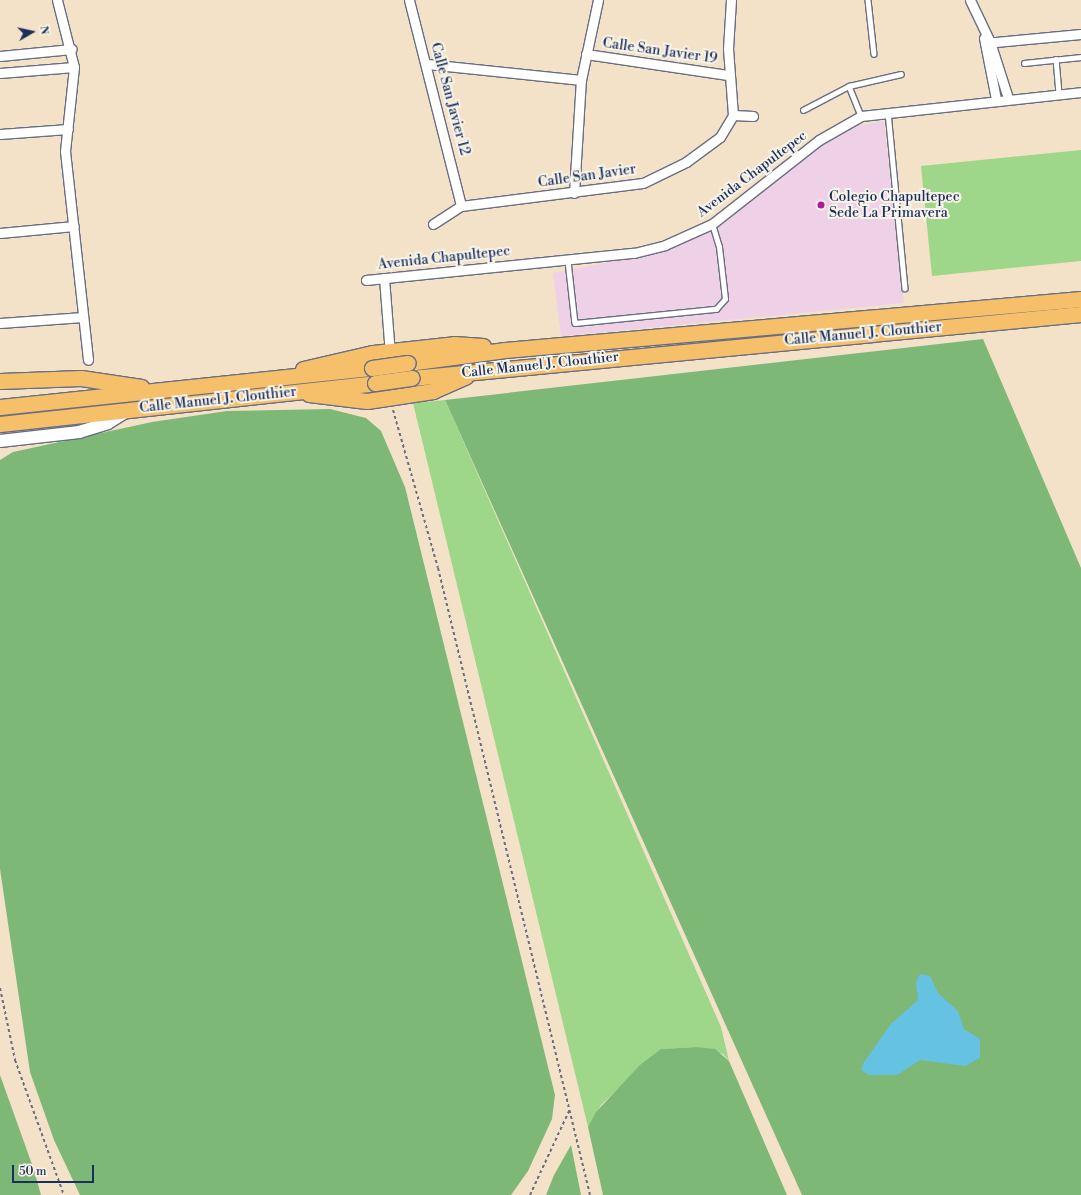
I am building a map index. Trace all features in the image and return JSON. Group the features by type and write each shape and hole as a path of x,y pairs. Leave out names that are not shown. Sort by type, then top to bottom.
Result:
{"main road":[{"name":"Calle Manuel J. Clouthier","path":"0,407 372,368 505,350 1081,299"},
{"name":"Calle Manuel J. Clouthier","path":"0,424 298,392 412,378 1081,314"},
{"path":"286,377 326,362 390,351 454,344 505,350"},
{"path":"298,392 350,401 391,399 433,391 473,372"},
{"path":"0,381 82,378 152,390"}],"street":[{"path":"57,0 72,49 74,67 65,151 88,360"},
{"name":"Calle San Javier 12","path":"409,0 427,64 461,206"},
{"path":"574,193 581,80 598,0"},
{"path":"731,0 730,75 732,119 753,116"},
{"path":"970,0 1008,98"},
{"path":"987,43 1081,34"},
{"path":"987,43 996,99"},
{"path":"0,56 72,49"},
{"path":"40,53 42,70"},
{"name":"Calle San Javier 19","path":"586,54 730,75"},
{"path":"427,64 581,80"},
{"path":"0,73 74,67"},
{"name":"Avenida Chapultepec","path":"366,280 568,261 634,253 665,246 712,224 819,140 862,116 888,111 996,99 1081,92"},
{"name":"Calle San Javier","path":"434,224 461,206 619,189 660,176 720,137 732,119"},
{"path":"0,134 68,129"},
{"path":"0,233 74,226"},
{"path":"384,278 390,351 391,399"},
{"path":"0,323 83,317"},
{"path":"0,441 84,431 108,423 131,409"}],"lane":[{"path":"868,0 874,54"},
{"path":"1024,63 1081,57"},
{"path":"1056,60 1059,93"},
{"path":"803,110 849,86 901,74"},
{"path":"849,86 862,116"},
{"path":"888,111 905,288"},
{"path":"568,261 575,323 716,309 724,304 725,299 719,247 712,224"}],"path":[{"path":"391,399 438,568 571,1108 590,1195"},
{"path":"0,988 15,1060 64,1195"},
{"path":"530,1195 571,1108"}],"shaded area":[{"name":"Colegio Chapultepec Sede La Primavera","path":"884,121 904,303 561,336 553,273 652,254 714,231 831,138 856,126"}],"green space":[{"path":"1081,150 1081,261 932,276 921,166"},
{"path":"983,339 1081,568 1081,1195 802,1195 445,400"},
{"path":"445,400 721,1027 729,1061 723,1054 696,1047 661,1049 601,1105 588,1127 413,403"},
{"path":"330,409 366,418 381,431 405,487 555,1095 552,1119 528,1171 511,1195 80,1195 54,1140 30,1072 0,869 0,460 13,452 152,422 227,411"},
{"path":"696,1047 715,1049 729,1061 787,1195 603,1195 588,1127 596,1112 640,1065 661,1049"},
{"path":"0,1075 34,1170 41,1195 0,1195"},
{"path":"571,1145 581,1195 546,1195 554,1175"}],"water":[{"path":"920,974 930,976 938,993 958,1011 964,1029 980,1039 980,1058 965,1066 920,1060 897,1075 869,1075 861,1070 864,1062 891,1024 918,1000 916,982"}],"place":[{"name":"Colegio Chapultepec Sede La Primavera","path":"821,205"}]}
